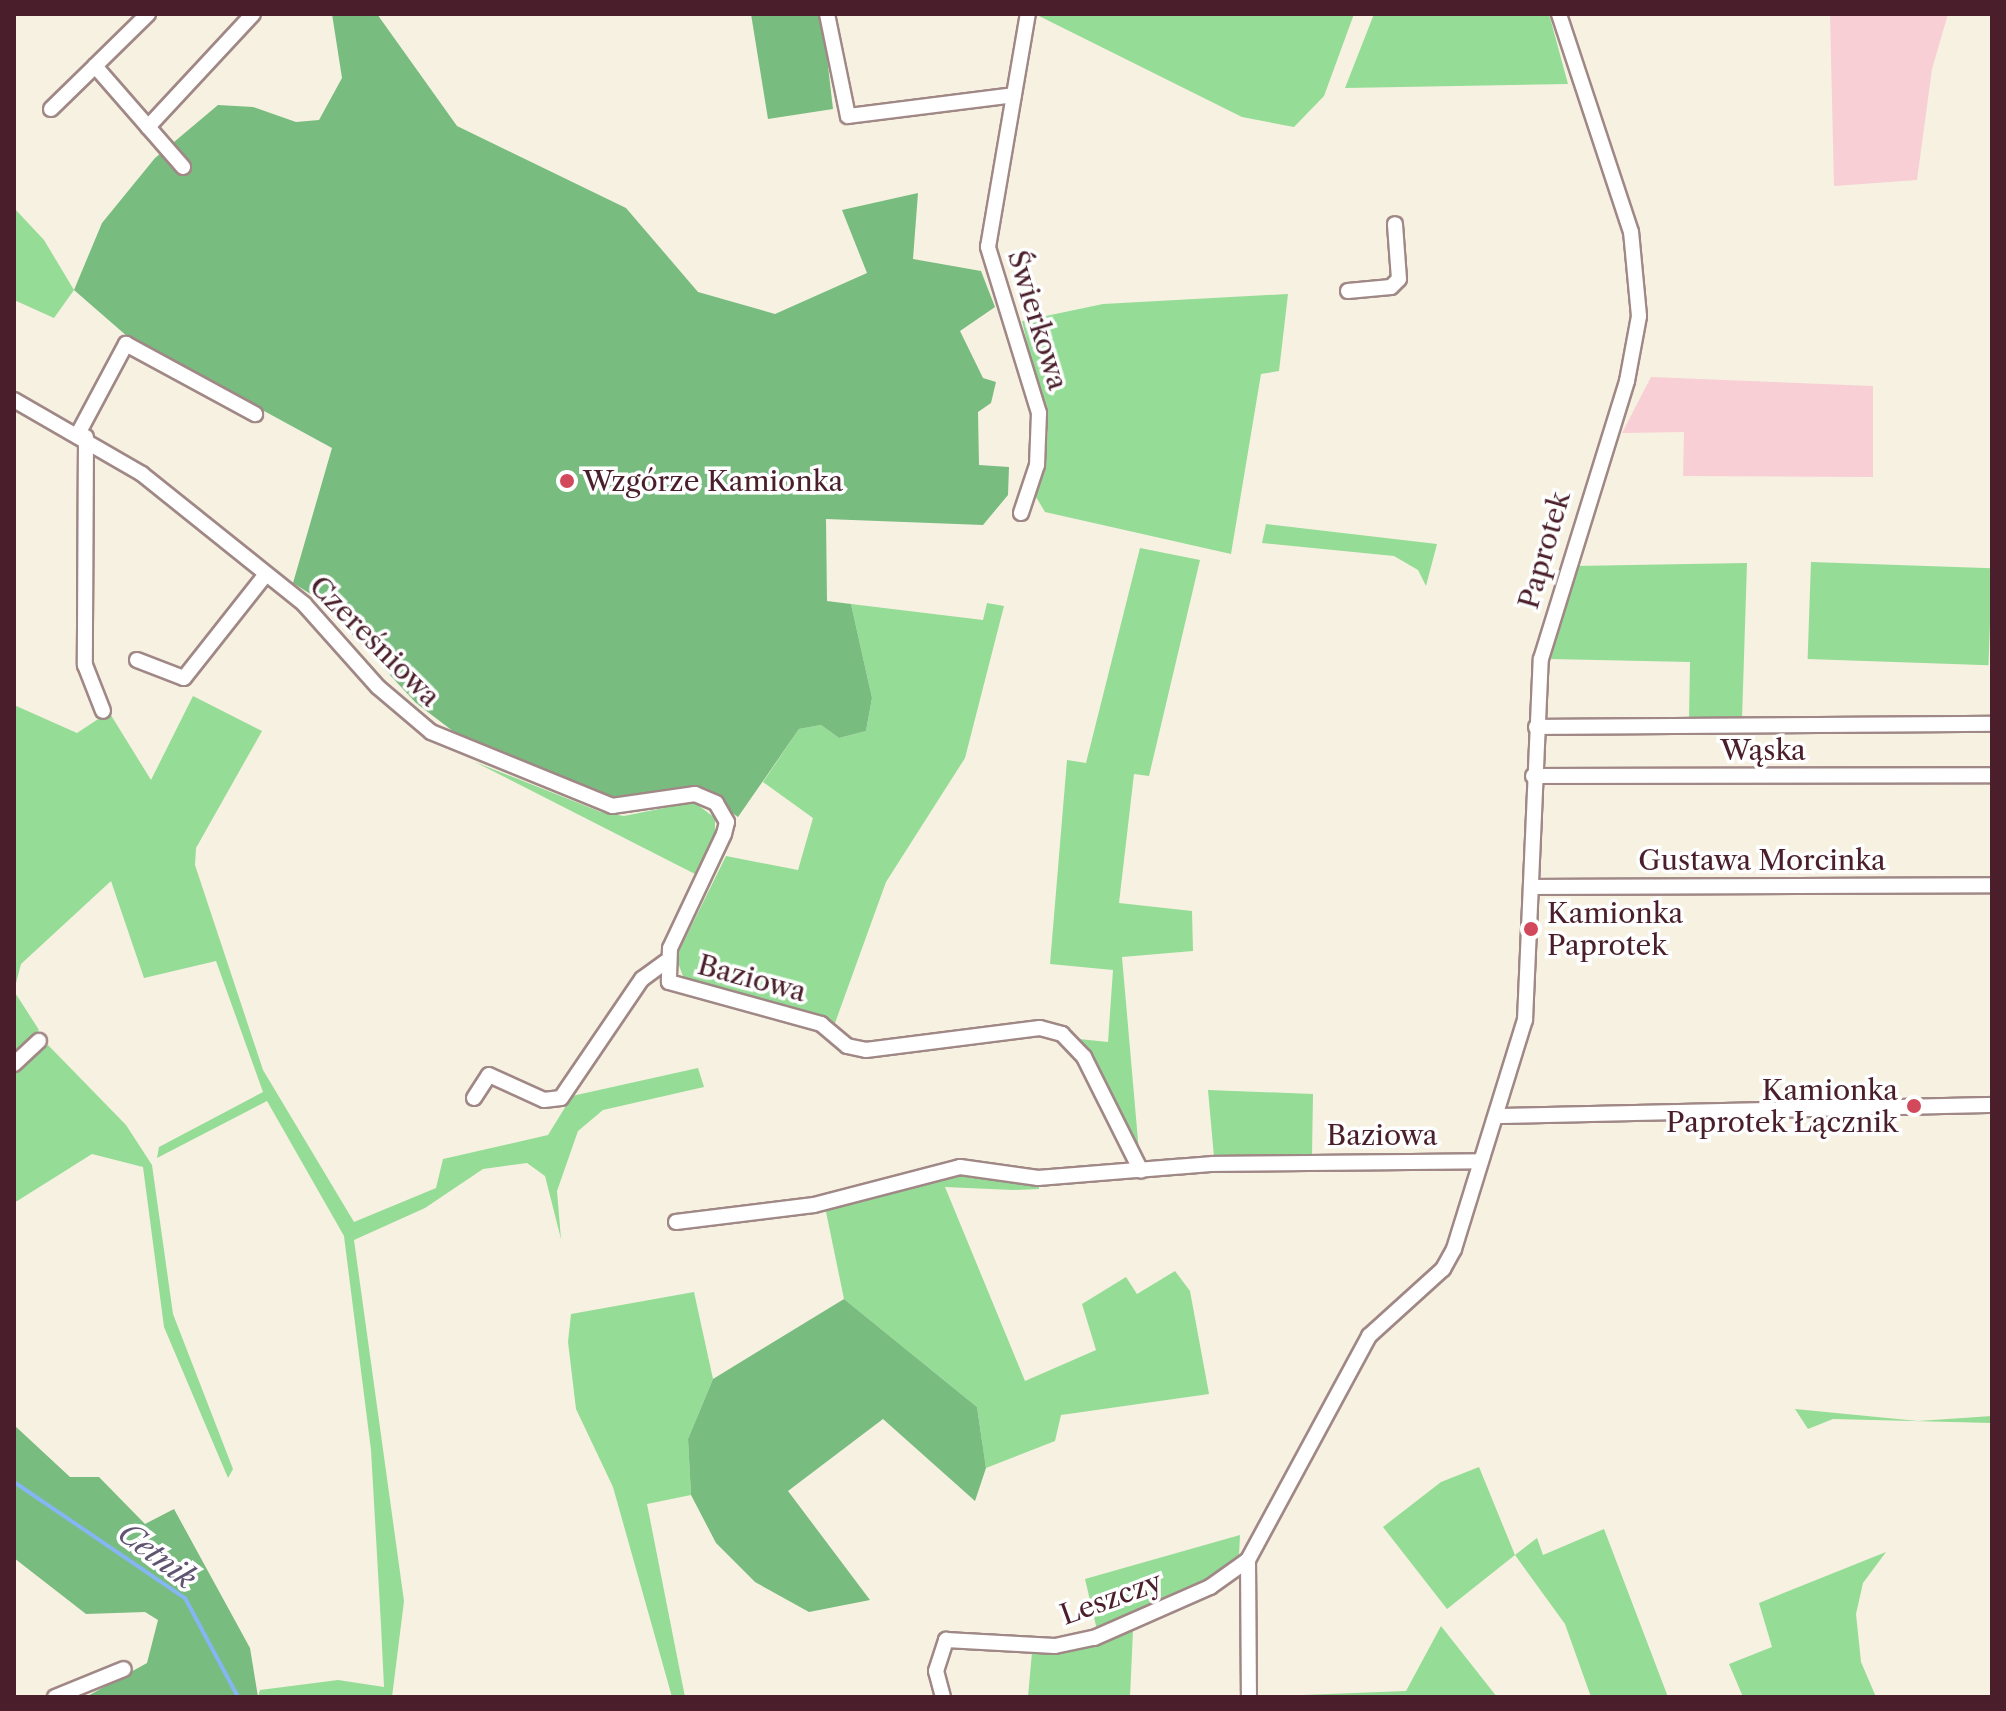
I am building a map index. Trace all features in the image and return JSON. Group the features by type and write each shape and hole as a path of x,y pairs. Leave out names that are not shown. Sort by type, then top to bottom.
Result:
{"street":[{"path":"51,109 148,14"},
{"path":"148,127 253,14"},
{"path":"827,14 848,116 1014,95"},
{"name":"Świerkowa","path":"1021,513 1037,465 1039,413 988,247 1028,14"},
{"name":"Paprotek","path":"1454,1249 1479,1161 1498,1116 1525,1020 1536,727 1554,607 1627,381 1639,316 1631,232 1559,14"},
{"path":"95,66 183,167"},
{"path":"1348,291 1391,287 1399,279 1395,224"},
{"path":"103,711 85,665 83,435 126,344 255,414"},
{"name":"Czereśniowa","path":"14,400 83,435 266,574 330,629 394,703 452,744 612,806 695,794"},
{"path":"137,660 184,678 266,574"},
{"path":"1536,727 1992,724"},
{"name":"Wąska","path":"1533,776 1992,775"},
{"name":"Baziowa","path":"695,794 716,803 727,822 665,962 669,982 821,1024 847,1046 866,1050 1040,1028 1062,1034 1084,1057 1141,1171"},
{"name":"Gustawa Morcinka","path":"1532,887 1992,885"},
{"path":"474,1098 489,1075 544,1100 561,1098 642,979 665,962"},
{"path":"14,1064 39,1041"},
{"path":"1498,1116 1992,1105"},
{"name":"Baziowa","path":"676,1222 814,1205 949,1168 1038,1178 1141,1171 1479,1161"},
{"name":"Leszczy","path":"943,1697 936,1671 946,1640 1055,1646 1094,1638 1210,1587 1248,1560 1369,1336 1443,1269 1454,1249"},
{"name":"Leszczy","path":"1248,1560 1249,1697"},
{"path":"55,1697 124,1669"}],"shaded area":[{"path":"1830,14 1948,14 1932,69 1917,180 1834,186"},
{"path":"1651,377 1873,386 1873,477 1683,476 1684,432 1622,433"}],"green space":[{"path":"332,14 377,14 457,126 626,208 698,292 775,314 867,273 842,210 918,193 913,259 981,271 995,307 960,331 983,378 996,382 991,403 978,412 979,465 1009,467 1008,495 983,525 826,519 827,601 851,604 872,698 866,731 839,738 821,725 799,729 738,817 696,787 614,797 462,738 416,703 320,600 293,583 332,448 128,337 74,290 102,223 155,158 218,105 253,107 296,122 319,120 342,78"},
{"path":"751,14 822,14 833,109 768,119"},
{"path":"1035,14 1354,14 1324,96 1294,127 1242,117"},
{"path":"1374,14 1549,14 1568,84 1345,88"},
{"path":"14,208 44,240 74,290 54,318 14,300"},
{"path":"1288,294 1279,371 1261,374 1231,554 1045,512 1036,497 1048,432 1022,321 1103,304"},
{"path":"1266,524 1437,544 1426,586 1418,570 1394,556 1262,543"},
{"path":"1140,548 1200,560 1149,776 1134,774 1119,903 1192,911 1193,951 1122,957 1139,1152 1079,1039 1108,1042 1113,970 1050,964 1067,760 1086,763"},
{"path":"1811,562 1992,568 1989,665 1808,659"},
{"path":"1747,563 1742,719 1689,720 1690,662 1551,659 1574,566"},
{"path":"987,603 1004,606 965,758 886,882 835,1023 684,979 676,957 726,856 798,870 813,818 763,782 799,729 821,725 839,738 866,731 872,698 851,604 983,620"},
{"path":"193,696 262,731 196,848 195,865 263,1070 354,1222 436,1188 443,1159 548,1135 572,1096 698,1068 704,1087 603,1110 578,1131 557,1191 561,1239 545,1176 527,1163 483,1169 425,1208 354,1240 404,1601 392,1697 258,1697 260,1690 338,1680 384,1687 381,1625 371,1450 344,1236 267,1101 157,1158 159,1147 263,1092 216,961 144,978 111,881 21,964 14,991 14,705 77,733 109,712 151,780"},
{"path":"475,762 601,812 624,816 694,802 715,818 715,833 695,874"},
{"path":"14,991 39,1030 14,1058"},
{"path":"48,1045 126,1125 152,1165 173,1314 233,1469 228,1478 164,1327 143,1167 92,1154 14,1203 14,1071"},
{"path":"1208,1090 1313,1094 1312,1155 1214,1157"},
{"path":"945,1172 1039,1182 1039,1189 945,1187 1025,1381 1096,1350 1082,1304 1126,1277 1137,1294 1175,1271 1190,1291 1209,1394 1061,1415 1055,1441 986,1468 977,1407 844,1299 825,1207"},
{"path":"694,1292 713,1379 688,1439 691,1495 647,1504 685,1697 672,1697 613,1487 576,1409 568,1342 571,1314"},
{"path":"844,1299 977,1407 986,1468 975,1501 883,1419 788,1491 870,1600 809,1612 755,1582 716,1543 691,1495 688,1439 713,1379"},
{"path":"1795,1409 1918,1421 1992,1416 1992,1423 1833,1419 1808,1429"},
{"path":"14,1425 70,1477 99,1477 145,1524 174,1509 250,1648 258,1697 86,1697 147,1663 158,1620 145,1612 86,1614 14,1558"},
{"path":"1479,1467 1515,1555 1447,1609 1383,1527 1441,1482"},
{"path":"1604,1529 1668,1697 1591,1697 1565,1624 1515,1555 1537,1538 1543,1555"},
{"path":"1240,1535 1239,1555 1212,1578 1097,1630 1085,1579"},
{"path":"1886,1552 1863,1583 1856,1614 1861,1662 1876,1697 1743,1697 1729,1664 1772,1647 1759,1603"},
{"path":"1441,1626 1497,1697 1254,1697 1406,1691"},
{"path":"1133,1630 1130,1697 1028,1697 1032,1652"}],"waterway":[{"name":"Cetnik","path":"14,1482 185,1598 238,1697"}],"place":[{"name":"Wzgórze Kamionka","path":"567,481"},
{"name":"Kamionka Paprotek","path":"1531,929"},
{"name":"Kamionka Paprotek Łącznik","path":"1914,1106"}]}
